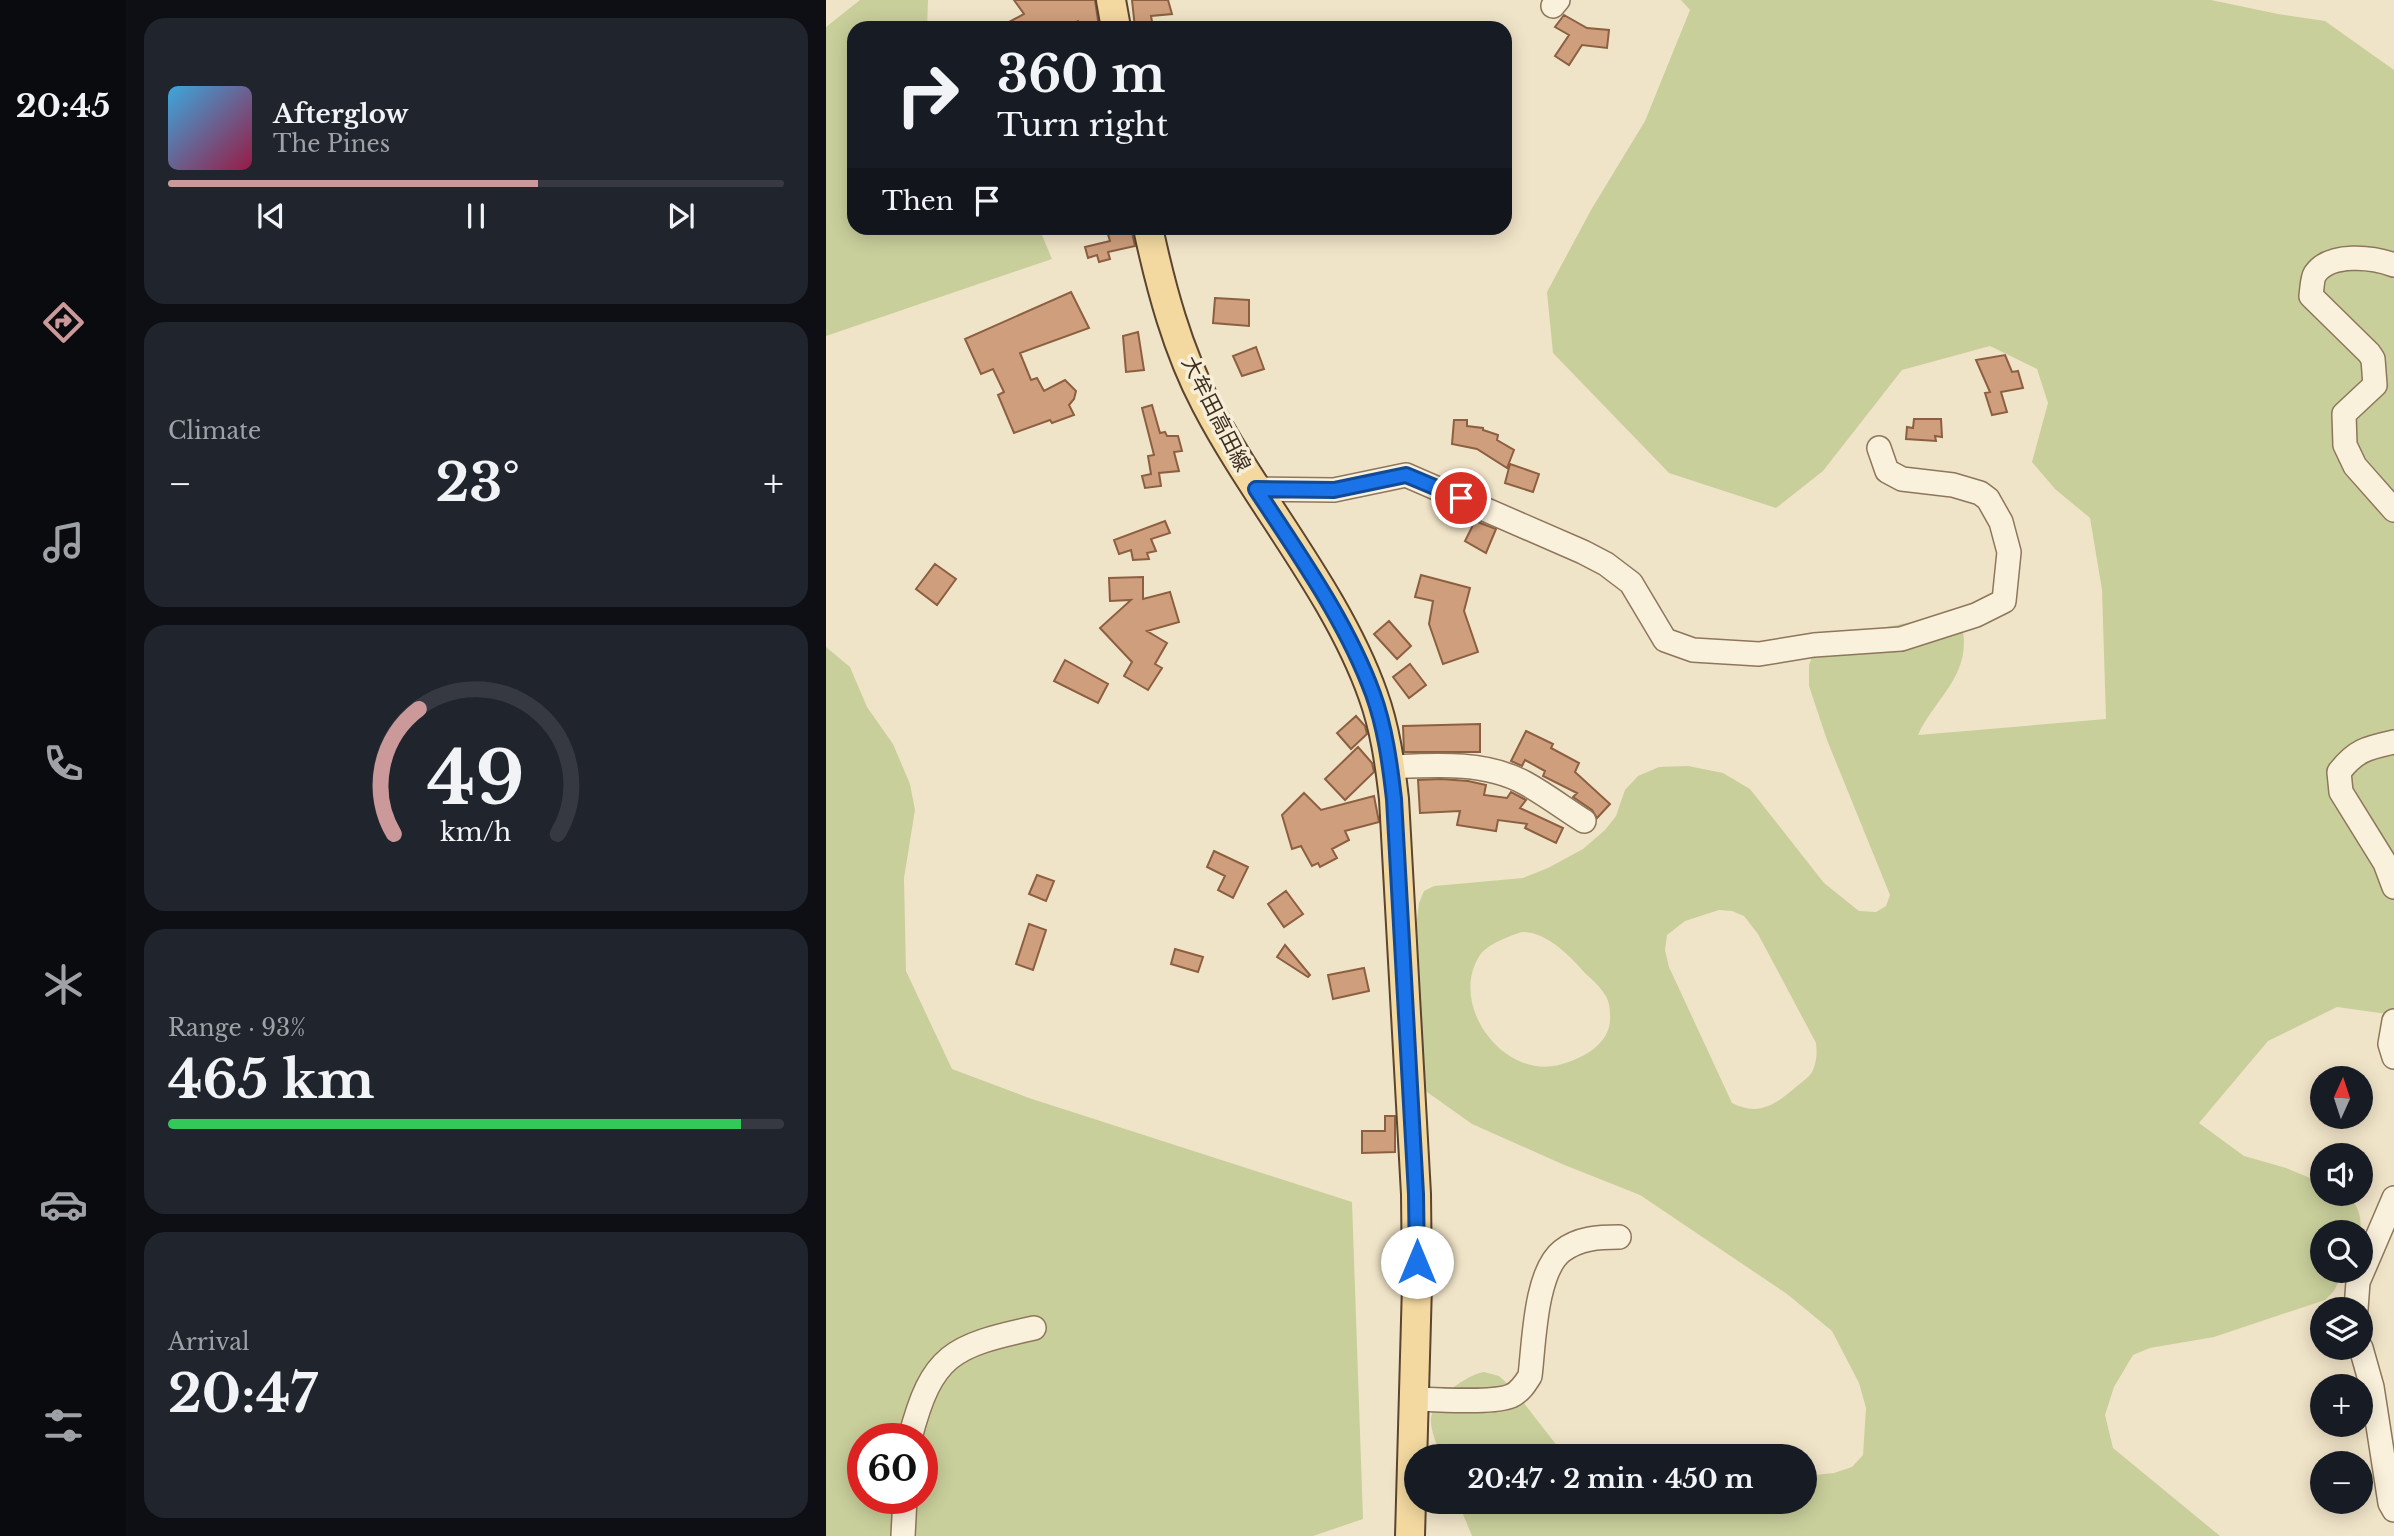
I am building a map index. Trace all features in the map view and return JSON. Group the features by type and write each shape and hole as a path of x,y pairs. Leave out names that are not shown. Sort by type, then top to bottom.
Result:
{"main road":[{"path":"1111,0 1115,21"},
{"name":"大牟田高田線","path":"1150,235 1167,308 1193,378 1256,489 1331,608 1352,649 1373,695 1390,766 1416,1194 1417,1285 1410,1536"}],"street":[{"path":"2394,265 2382,260 2350,257 2324,265 2314,275 2311,296 2372,359 2375,385 2344,414 2345,445 2355,466 2394,510"},
{"path":"1256,489 1334,490 1406,475 1606,564 1631,583 1665,640 1693,650 1759,654 1814,645 1901,639 1976,615 2004,601 2009,552 2001,522 1988,499 1980,493 1952,485 1902,479 1887,471 1879,448"},
{"path":"2394,742 2369,747 2351,757 2339,772 2341,792 2385,863 2394,887"},
{"path":"1390,766 1436,765 1494,771 1523,782 1584,821"},
{"path":"2394,1021 2390,1044 2394,1056"},
{"path":"2357,1297 2358,1282 2394,1198"},
{"path":"1413,1399 1498,1399 1512,1395 1524,1387 1530,1376 1540,1292 1550,1267 1560,1252 1576,1243 1595,1237 1619,1237"},
{"path":"914,1423 919,1402 935,1373 950,1356 981,1339 1034,1328"},
{"path":"2364,1360 2372,1387 2390,1503 2394,1510"},
{"path":"903,1536 904,1514"}],"green space":[{"path":"860,0 928,0 927,21 847,21 847,235 1042,235 1052,259 826,336 826,27"},
{"path":"1681,0 2211,0 2325,21 2394,70 2394,1015 2337,1007 2268,1041 2199,1123 2244,1156 2310,1178 2310,1206 2356,1206 2361,1220 2310,1220 2310,1283 2338,1283 2328,1297 2310,1297 2310,1305 2214,1337 2150,1348 2133,1355 2114,1387 2105,1415 2113,1448 2220,1536 1472,1536 1463,1514 1817,1514 1817,1475 1852,1467 1863,1455 1866,1408 1859,1383 1832,1331 1787,1294 1640,1195 1472,1124 1427,1092 1421,1080 1418,1051 1416,927 1419,903 1424,891 1434,886 1523,878 1548,868 1583,849 1605,830 1616,816 1625,790 1638,776 1659,767 1688,766 1723,773 1750,789 1824,883 1859,911 1876,912 1886,906 1890,895 1827,740 1809,686 1809,665 1813,654 1827,639 1932,618 1963,631 1964,647 1956,674 1918,735 2106,719 2102,590 2090,518 2055,489 2032,462 2048,403 2037,369 1990,346 1902,370 1823,471 1776,508 1669,473 1553,353 1547,292 1591,210 1645,121 1690,10","holes":["1719,910 1744,916 1758,934 1816,1043 1816,1060 1810,1075 1775,1103 1759,1109 1732,1103 1669,967 1665,950 1667,935 1685,921","1522,932 1548,940 1571,958 1598,985 1609,1007 1609,1025 1602,1041 1588,1053 1562,1064 1541,1067 1520,1062 1502,1051 1487,1035 1476,1016 1471,996 1472,975 1480,955 1505,938"]},
{"path":"826,647 850,667 867,707 893,744 910,784 915,810 904,878 906,971 952,1069 1029,1098 1352,1202 1363,1519 1313,1536 826,1536"},
{"path":"1484,1372 1499,1376 1513,1389 1556,1444 1437,1444 1432,1428 1433,1411 1452,1389"}],"building":[{"path":"1014,0 1095,0 1098,21 1011,21 1024,14"},
{"path":"1132,0 1168,0 1172,14 1151,16 1152,21 1134,21"},
{"path":"1564,15 1587,28 1609,30 1607,48 1582,45 1569,65 1555,56 1569,35 1555,27"},
{"path":"1108,235 1133,235 1135,246 1108,252 1110,259 1099,262 1097,255 1088,258 1085,247 1110,241"},
{"path":"1071,292 1089,328 1020,353 1031,380 1037,378 1044,391 1065,380 1076,391 1069,405 1074,415 1052,423 1050,420 1014,433 998,395 1004,392 993,369 981,374 965,339"},
{"path":"1215,298 1249,300 1249,326 1213,323"},
{"path":"1138,332 1144,370 1126,372 1123,336"},
{"path":"1256,347 1264,369 1242,376 1233,356"},
{"path":"2005,355 2012,372 2018,371 2023,388 2001,392 2007,412 1992,415 1985,393 1990,392 1976,360"},
{"path":"1152,405 1160,433 1178,436 1182,451 1174,452 1179,471 1159,473 1161,486 1145,488 1142,476 1151,474 1148,456 1154,455 1142,408"},
{"path":"1914,419 1941,419 1942,437 1935,436 1936,441 1906,439 1907,427 1913,428"},
{"path":"1454,420 1467,420 1467,426 1483,428 1498,435 1497,440 1514,450 1507,468 1477,449 1452,444"},
{"path":"1510,464 1539,474 1533,492 1505,483"},
{"path":"1165,521 1170,533 1151,539 1156,551 1147,553 1149,559 1133,560 1131,550 1119,554 1114,540"},
{"path":"1475,521 1496,529 1486,553 1465,541"},
{"path":"935,564 956,579 937,605 916,589"},
{"path":"1421,575 1470,588 1464,611 1478,652 1443,664 1429,624 1433,601 1415,597"},
{"path":"1143,577 1143,599 1170,592 1179,622 1147,631 1167,643 1155,664 1162,668 1148,690 1124,676 1132,662 1100,628 1131,600 1110,601 1109,578"},
{"path":"1389,621 1411,646 1397,659 1374,634"},
{"path":"1065,660 1108,684 1098,703 1054,681"},
{"path":"1410,664 1426,685 1409,698 1393,677"},
{"path":"1356,716 1365,726 1367,734 1351,749 1337,733"},
{"path":"1480,724 1480,752 1404,752 1403,726"},
{"path":"1526,731 1553,744 1551,748 1579,763 1575,772 1610,804 1597,818 1592,810 1573,797 1577,793 1543,776 1545,771 1525,760 1522,766 1511,761"},
{"path":"1358,747 1372,763 1374,772 1345,800 1325,779"},
{"path":"1441,779 1486,785 1484,795 1507,798 1511,792 1526,800 1520,808 1563,828 1556,843 1525,828 1527,824 1498,820 1496,831 1457,825 1460,811 1420,813 1418,780"},
{"path":"1304,793 1321,810 1374,796 1379,822 1345,831 1349,840 1332,849 1337,858 1320,867 1318,863 1312,866 1301,846 1292,849 1282,815"},
{"path":"1214,851 1248,867 1233,898 1218,890 1225,876 1207,867"},
{"path":"1037,875 1054,881 1046,901 1029,894"},
{"path":"1286,891 1303,914 1284,927 1268,904"},
{"path":"1029,924 1046,930 1033,970 1016,964"},
{"path":"1285,945 1310,975 1308,977 1277,957"},
{"path":"1175,949 1203,957 1198,972 1171,964"},
{"path":"1364,968 1369,991 1333,999 1328,975"},
{"path":"1385,1116 1395,1116 1395,1152 1362,1153 1362,1131 1385,1131"}],"route":[{"path":"1417,1262 1416,1194 1390,766 1373,695 1352,649 1331,608 1256,489 1334,490 1406,475 1461,498"}]}
